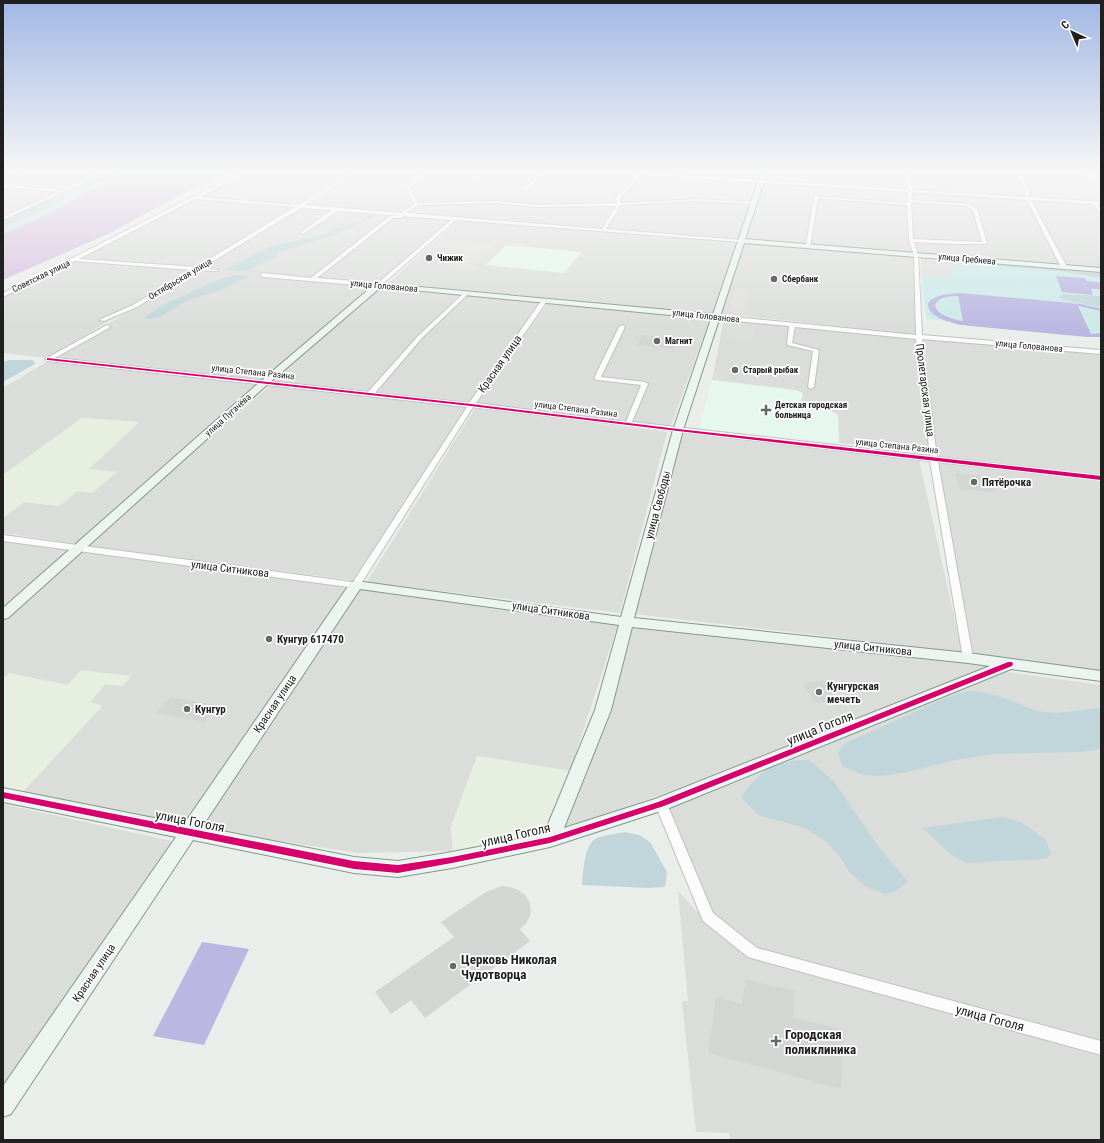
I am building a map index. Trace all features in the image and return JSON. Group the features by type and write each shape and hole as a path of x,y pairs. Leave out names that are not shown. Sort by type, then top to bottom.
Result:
{"street":[{"name":"Советская улица","path":"3,295 147,223"},
{"name":"Октябрьская улица","path":"102,320 135,306 272,223"},
{"path":"303,233 317,223"},
{"path":"312,279 384,223"},
{"name":"улица Пугачёва","path":"3,615 265,382 450,223"},
{"name":"улица Гребнева","path":"522,223 1101,270"},
{"path":"604,230 608,223"},
{"name":"улица Свободы","path":"550,840 603,710 678,430 747,223"},
{"path":"808,246 812,223"},
{"name":"Пролетарская улица","path":"910,223 910,240 916,255 919,337 934,460 968,658"},
{"path":"910,240 986,243 980,223"},
{"path":"1041,223 1064,267"},
{"path":"76,260 215,270"},
{"name":"улица Голованова","path":"263,275 919,337 1101,352"},
{"path":"370,394 420,337 465,294"},
{"name":"Красная улица","path":"3,1106 356,585 471,405 544,301"},
{"path":"792,325 789,344 816,350 811,387"},
{"name":"улица Степана Разина","path":"107,327 48,359 471,405 934,460 1101,478"},
{"path":"622,327 597,378 644,384 628,424"},
{"name":"улица Ситникова","path":"3,538 627,622 968,658 1101,676"},
{"name":"улица Гоголя","path":"3,795 354,865 398,869 452,860 550,840 662,804 1010,664"},
{"name":"улица Гоголя","path":"662,804 708,917 753,953 1101,1048"}],"shaded area":[{"path":"3,223 14,223 3,228"},
{"path":"14,223 27,223 3,234 3,228"},
{"path":"27,223 128,223 110,233 3,280 3,234"},
{"path":"148,223 271,223 197,268 78,259"},
{"path":"273,223 384,223 311,279 236,272 305,279 378,285 265,381 50,359"},
{"path":"350,223 359,223 328,237 278,252 276,258 249,270 257,272 228,270 228,268 269,247 330,233 335,229"},
{"path":"384,223 449,223 379,284 313,279"},
{"path":"455,223 512,223 738,242 712,315 387,284"},
{"path":"524,223 606,223 602,230"},
{"path":"609,223 745,223 739,240 605,230"},
{"path":"750,223 908,223 908,239 915,255 745,240"},
{"path":"911,223 1040,223 1063,267 917,255 912,240"},
{"path":"1042,223 1101,223 1101,270 1065,267"},
{"path":"444,240 490,244 494,241 525,244 523,246 498,243 475,266 480,267 477,270 470,270 447,268 450,265 443,264 461,250 434,247"},
{"path":"745,242 914,257 915,335 720,313"},
{"path":"506,245 582,252 564,273 486,265"},
{"path":"921,259 953,262 954,278 921,275"},
{"path":"945,259 1101,271 1101,278 1058,271 939,260"},
{"path":"76,260 195,269 47,358 3,353 3,295"},
{"path":"953,262 1058,271 1101,278 1101,286 1099,282 1087,281 1085,278 1056,276 1093,294 1090,289 1101,289 1101,296 1064,294 1081,302 1101,308 1081,304 955,294 939,296 928,306 934,314 947,321 928,319 926,317 921,275 954,278"},
{"path":"240,275 249,276 224,289 186,301 157,318 147,319 145,317 165,304 212,282"},
{"path":"1056,276 1085,278 1087,281 1099,282 1101,289 1091,289 1093,295 1062,292"},
{"path":"380,285 464,294 369,393 268,382"},
{"path":"736,288 750,290 744,314 728,312"},
{"path":"960,293 1081,304 1100,308 1101,311 1078,306 1091,334 1101,333 1101,337 961,325 940,318 931,312 928,303 934,298 942,295","holes":["958,296 963,321 943,315 935,306 936,303 944,298"]},
{"path":"465,294 543,301 470,404 371,393 421,337"},
{"path":"1064,294 1101,296 1101,307 1062,299 1059,297"},
{"path":"950,296 958,296 963,321 945,316 935,308 936,302"},
{"path":"547,304 710,319 670,428 476,403"},
{"path":"1078,306 1101,311 1101,333 1091,334"},
{"path":"724,319 916,338 930,454 839,443 838,415 820,405 800,403 803,393 795,390 712,380"},
{"path":"729,323 756,326 752,342 725,340"},
{"path":"924,339 1101,353 1101,476 937,458"},
{"path":"9,360 32,360 35,364 3,382 3,362"},
{"path":"48,361 261,383 78,544 3,533 3,518 24,502 60,506 77,491 116,472 88,469 139,422 82,418 3,475 3,388"},
{"name":"Детская городская больница","path":"712,380 795,390 803,393 801,403 820,405 838,415 839,443 699,429"},
{"path":"271,385 469,406 353,580 85,547"},
{"path":"475,408 667,432 620,613 367,582"},
{"path":"82,418 139,422 89,469 117,472 92,493 77,491 60,506 24,502 3,518 3,475"},
{"path":"680,432 919,459 962,652 634,614"},
{"path":"937,462 1101,479 1101,674 971,654"},
{"path":"3,540 71,550 3,610"},
{"path":"81,551 351,586 185,828 17,798 102,706 90,702 105,684 123,686 130,676 68,685 9,674 3,679 3,619"},
{"path":"358,587 618,624 570,771 477,756 451,827 453,851 358,853 198,829"},
{"path":"629,625 999,665 556,835"},
{"path":"81,670 131,676 123,686 105,684 90,702 102,706 17,798 3,795 3,679 9,673 68,685"},
{"path":"1007,672 1101,685 1101,1043 754,949 713,914 668,806"},
{"path":"968,691 982,692 1001,697 1037,711 1056,713 1101,708 1101,749 1081,752 994,754 961,759 907,772 882,776 864,775 843,767 840,760 839,751 845,743 948,697"},
{"path":"477,756 570,771 545,834 453,851 451,827"},
{"path":"798,760 810,760 835,783 881,850 908,882 896,891 885,894 866,887 849,872 840,857 827,842 805,828 758,815 741,797 753,782 765,771 779,764"},
{"path":"3,804 176,842 3,1094"},
{"path":"1001,817 1021,822 1046,840 1051,854 1045,859 966,863 949,853 923,828"},
{"path":"625,832 639,835 650,842 667,872 665,887 648,888 582,885 585,859 589,846 593,841 600,837"},
{"path":"678,891 704,919 749,954 1101,1052 1101,1140 730,1140 729,1133 696,1132 682,1001 688,1001"},
{"path":"202,942 249,949 204,1045 153,1036"}],"building":[{"name":"Магнит","path":"642,335 677,338 673,349 637,345"},
{"name":"Пятёрочка","path":"955,473 989,476 994,492 960,489"},
{"name":"Кунгурская мечеть","path":"824,681 836,700 814,703 803,683"},
{"name":"Кунгур","path":"170,697 216,705 204,722 157,713"},
{"name":"Церковь Николая Чудотворца","path":"502,886 518,890 525,895 529,901 531,909 530,916 520,929 530,941 425,1018 411,1000 391,1014 375,992 454,937 441,922 486,892"},
{"name":"Городская поликлиника","path":"746,979 795,991 793,1017 844,1030 841,1089 708,1053 716,997 742,1004"}],"cycle path":[{"path":"48,359 471,405 1101,478"},
{"path":"3,795 354,865 398,869 452,860 550,840 661,804 1010,664"}],"place":[{"name":"Чижик","path":"429,258"},
{"name":"Сбербанк","path":"774,279"},
{"name":"Магнит","path":"657,341"},
{"name":"Старый рыбак","path":"735,370"},
{"name":"Детская городская больница","path":"766,410"},
{"name":"Пятёрочка","path":"974,482"},
{"name":"Кунгур 617470","path":"269,639"},
{"name":"Кунгурская мечеть","path":"819,692"},
{"name":"Кунгур","path":"187,709"},
{"name":"Церковь Николая Чудотворца","path":"453,966"},
{"name":"Городская поликлиника","path":"776,1041"}]}
